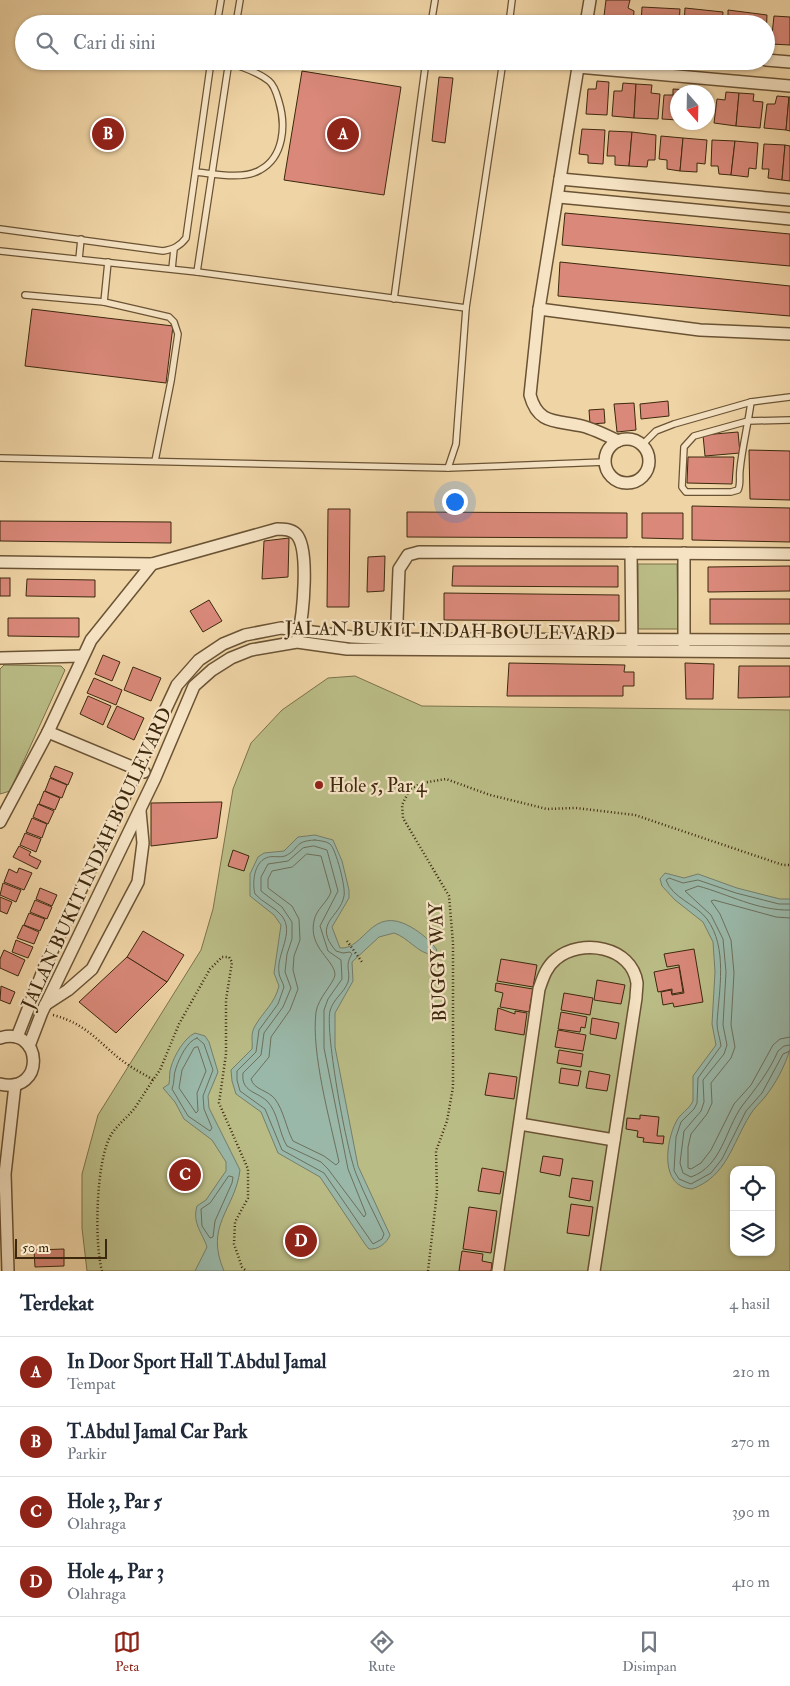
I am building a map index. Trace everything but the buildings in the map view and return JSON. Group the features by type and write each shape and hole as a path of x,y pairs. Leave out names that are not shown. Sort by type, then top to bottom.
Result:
{"street":[{"path":"588,15 590,0"},
{"path":"775,61 790,62"},
{"path":"578,70 540,309 530,395 533,407 544,418 594,430 618,440 631,439 642,445 649,456 649,463 644,474 635,481 625,483 614,478 606,468 605,462 608,449 618,440"},
{"path":"637,70 790,86"},
{"path":"560,179 790,200"},
{"path":"559,197 790,219"},
{"path":"540,309 700,330 790,334"},
{"path":"0,562 152,564 277,529 290,530 299,539 303,550 303,592 297,642"},
{"path":"396,644 399,569 408,555 419,552 790,554"},
{"path":"631,553 632,645"},
{"path":"684,553 684,646"},
{"path":"0,822 48,732 91,640 152,564"},
{"path":"17,1037 45,966 177,685 199,660 223,644 245,635 282,628 300,629 396,644 684,646 790,652"},
{"path":"684,646 790,640"},
{"name":"JALAN BUKIT INDAH BOULEVARD","path":"29,1046 44,1008 155,778 194,686 212,670 231,658 272,645 297,642 347,649 396,644"},
{"path":"0,658 82,656"},
{"path":"48,732 139,769 155,778"},
{"path":"44,1008 92,969 138,882 143,843 140,809"},
{"path":"498,1271 540,989 545,973 555,960 569,950 585,946 602,948 617,955 629,966 637,982 594,1271"},
{"path":"0,1038 17,1037 29,1046 34,1059 31,1073 27,1078 15,1085 0,1084"},
{"path":"8,1271 2,1174 15,1085"},
{"path":"520,1124 614,1140"}],"lane":[{"path":"218,15 221,0"},
{"path":"238,15 240,0"},
{"path":"433,15 435,0"},
{"path":"510,15 512,0"},
{"path":"0,229 163,250 174,249 186,238 210,70"},
{"path":"198,272 226,70"},
{"path":"196,172 247,175 260,170 272,160 283,132 283,116 275,90 270,82 244,70"},
{"path":"394,299 425,70"},
{"path":"448,468 456,444 466,308 502,70"},
{"path":"79,258 81,240"},
{"path":"172,269 174,249"},
{"path":"0,251 198,272 466,308"},
{"path":"104,302 108,262"},
{"path":"25,296 104,302 169,317 177,329 171,381 154,461"},
{"path":"642,445 656,432 674,424 751,402 790,397"},
{"path":"751,402 748,421 738,490 686,492 682,486 684,447 694,436 748,421 790,420"},
{"path":"0,458 448,468 605,462"}],"path":[{"name":"BUGGY WAY","path":"428,1271 437,1192 436,1152 446,1122 454,1087 453,943 450,896 403,818 402,805 410,789 422,783 446,779 490,795 546,809 576,808 635,815 790,865"},
{"path":"347,941 362,962"},
{"path":"102,1271 98,1204 99,1183 106,1147 112,1134 133,1109 160,1070 179,1024 210,969 222,957 229,956 232,962 226,1000 226,1054 219,1103 248,1168 248,1198 236,1222 234,1244 242,1267 246,1271"},
{"path":"44,1008 71,1020 93,1035 133,1068 153,1080"}],"green space":[{"path":"638,564 677,564 678,629 638,629"},
{"path":"4,665 61,666 65,670 10,791 0,794 0,669"},
{"path":"355,676 422,706 790,710 790,1271 87,1271 82,1228 82,1174 98,1115 201,950 213,909 233,789 251,743 282,710 328,678"}],"water":[{"path":"315,835 333,840 342,861 349,890 349,898 332,927 340,948 349,947 378,924 387,921 397,921 411,927 426,937 437,950 433,955 427,954 394,933 379,937 352,962 353,981 335,1013 335,1047 358,1166 390,1235 382,1245 372,1249 369,1249 365,1244 320,1177 278,1153 261,1112 236,1094 232,1081 231,1070 252,1049 253,1029 272,1002 279,986 274,973 281,925 274,915 250,896 250,874 258,857 264,853 284,851 298,837"},
{"path":"665,873 684,878 698,874 737,888 780,899 790,899 790,1049 788,1055 776,1080 752,1112 721,1168 704,1183 692,1189 681,1186 674,1180 670,1172 668,1151 672,1130 676,1122 693,1101 693,1076 716,1045 712,1024 715,972 713,942 703,922 675,900 662,886 660,879"},
{"path":"195,1033 205,1036 209,1042 218,1072 208,1096 209,1108 240,1170 233,1196 219,1229 217,1241 224,1271 195,1271 207,1247 198,1227 196,1212 197,1206 206,1200 226,1171 226,1162 212,1140 184,1119 175,1102 163,1088 169,1084 170,1069 177,1053 183,1043"}],"place":[{"name":"T.Abdul Jamal Car Park","path":"108,134"},
{"name":"In Door Sport Hall T.Abdul Jamal","path":"343,134"},
{"name":"Hole 5, Par 4","path":"319,785"},
{"name":"Hole 3, Par 5","path":"185,1175"},
{"name":"Hole 4, Par 3","path":"301,1241"}]}
